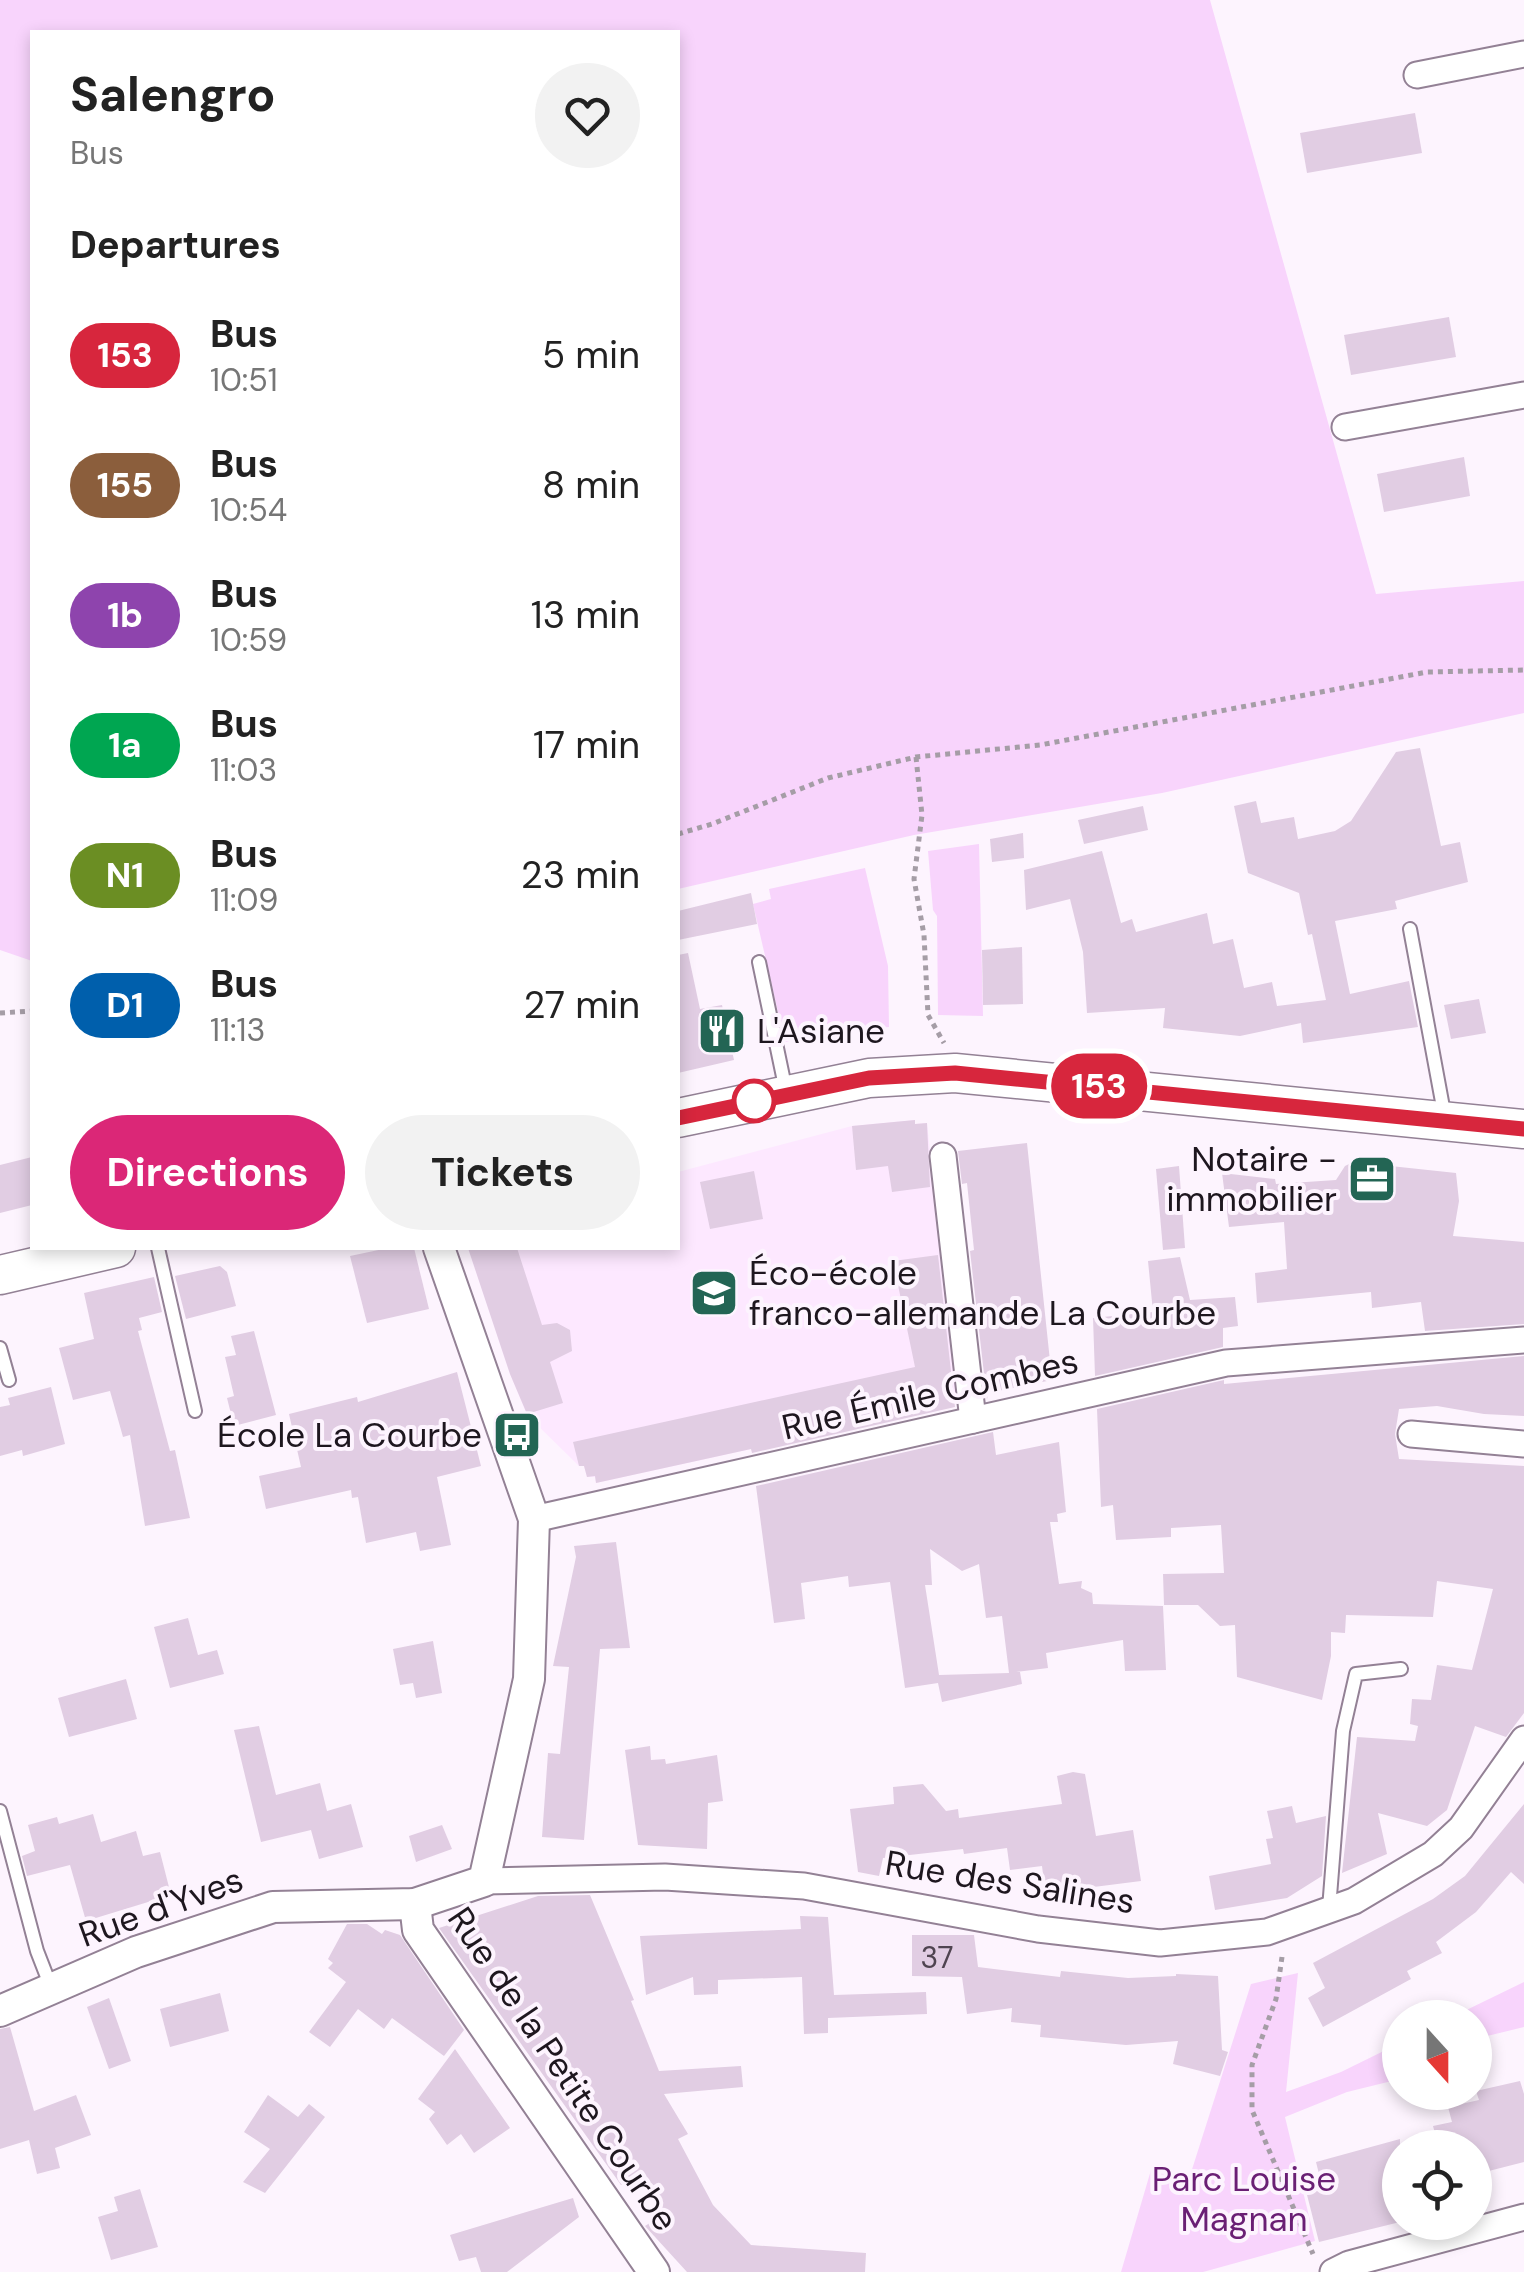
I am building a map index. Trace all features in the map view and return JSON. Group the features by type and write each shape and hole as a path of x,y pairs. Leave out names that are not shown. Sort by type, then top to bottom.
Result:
{"main road":[{"path":"680,1118 869,1078 955,1073 1524,1129"},
{"path":"0,1275 107,1250"}],"street":[{"path":"1417,75 1524,54"},
{"path":"1345,427 1524,394"},
{"path":"943,1156 973,1420"},
{"path":"439,1250 534,1519 530,1679 484,1881"},
{"name":"Rue Émile Combes","path":"534,1519 1226,1363 1524,1340"},
{"path":"1411,1434 1524,1444"},
{"name":"Rue des Salines","path":"415,1904 484,1881 665,1876 804,1886 1038,1929 1160,1942 1266,1932 1354,1901 1433,1854 1461,1828 1524,1739"},
{"name":"Rue d'Yves","path":"0,2011 136,1952 273,1906 415,1904"},
{"name":"Rue de la Petite Courbe","path":"415,1904 418,1930 654,2272"},
{"path":"1324,2265 1349,2264 1524,2218"}],"lane":[{"path":"1410,929 1446,1121"},
{"path":"759,962 787,1093"},
{"path":"158,1250 195,1411"},
{"path":"0,1348 9,1380"},
{"path":"1328,1910 1343,1731 1356,1674 1401,1669"},
{"path":"0,1811 36,1951 52,1989"}],"path":[{"path":"680,833 828,778 916,756 1040,745 1427,672 1524,670"},
{"path":"916,756 922,815 914,879 924,935 928,1015 955,1073"},
{"path":"0,1014 30,1011"},
{"path":"1288,1925 1276,1998 1252,2065 1252,2110 1324,2265"}],"shaded area":[{"name":"Éco-école franco-allemande La Courbe","path":"915,1120 915,1124 927,1123 957,1404 596,1483 595,1477 587,1477 584,1466 579,1466 527,1415 469,1250 680,1250 680,1171 852,1126"}],"green space":[{"path":"0,0 1210,0 1376,594 1524,581 1524,713 1162,793 914,835 680,889 680,30 30,30 30,960 0,950"},
{"path":"979,844 983,1016 938,1015 937,916 933,910 928,851"},
{"path":"865,868 888,966 889,1027 785,1042 753,904 771,899 769,889"},
{"name":"Parc Louise Magnan","path":"1298,1973 1286,2092 1382,2052 1382,2083 1347,2092 1285,2117 1315,2241 1203,2272 1121,2272 1151,2170 1188,2182 1251,1984"},
{"path":"1524,1982 1524,2027 1492,2035 1492,2000 1487,2000"}],"building":[{"path":"1415,113 1422,153 1307,173 1300,133"},
{"path":"1449,317 1456,357 1351,375 1344,335"},
{"path":"1464,457 1470,496 1384,512 1377,474"},
{"path":"1420,748 1441,846 1460,842 1468,882 1395,901 1397,909 1335,921 1350,994 1409,981 1418,1027 1303,1043 1301,1023 1240,1036 1163,1028 1165,1008 1087,1013 1083,952 1070,899 1026,910 1024,870 1102,851 1121,923 1132,919 1136,932 1207,913 1213,944 1233,939 1244,988 1272,982 1277,1006 1326,1000 1299,893 1248,873 1234,806 1256,801 1261,823 1294,817 1298,839 1335,831 1351,821 1396,752"},
{"path":"1143,806 1148,830 1084,844 1078,820"},
{"path":"1023,833 1024,858 992,862 990,839"},
{"path":"751,893 757,924 680,940 680,911"},
{"path":"1022,947 1023,1004 983,1005 982,950"},
{"path":"688,953 700,1009 722,1005 734,1060 680,1073 680,955"},
{"path":"1479,999 1486,1033 1451,1039 1444,1005"},
{"path":"915,1120 915,1124 927,1123 930,1187 892,1192 888,1166 856,1170 852,1126"},
{"path":"1027,1143 1052,1380 988,1393 987,1400 970,1251 974,1250 967,1183 962,1184 958,1151"},
{"path":"30,1158 30,1206 0,1213 0,1165"},
{"path":"1353,1162 1456,1173 1459,1201 1453,1236 1524,1242 1524,1324 1425,1331 1421,1302 1372,1308 1371,1292 1257,1303 1255,1273 1287,1269 1284,1222 1229,1227 1222,1173 1275,1179 1276,1184 1336,1180 1345,1166"},
{"path":"1179,1166 1185,1248 1163,1250 1156,1169"},
{"path":"754,1171 763,1219 710,1229 700,1182"},
{"path":"378,1250 414,1250 429,1309 367,1323 350,1256"},
{"path":"469,1250 518,1250 542,1325 557,1323 570,1330 572,1351 550,1362 563,1403 527,1414"},
{"path":"938,1255 955,1407 596,1483 595,1476 587,1477 584,1466 579,1466 573,1442 915,1367 893,1261"},
{"path":"1180,1257 1190,1300 1235,1297 1238,1326 1223,1328 1223,1347 1095,1376 1093,1318 1153,1312 1148,1261"},
{"path":"220,1266 227,1272 236,1306 186,1319 175,1276"},
{"path":"154,1277 162,1312 139,1318 142,1330 138,1331 170,1451 175,1450 190,1518 145,1526 130,1435 123,1437 110,1391 73,1400 59,1348 94,1339 84,1293"},
{"path":"254,1331 276,1415 234,1426 227,1398 234,1396 225,1357 236,1355 231,1336"},
{"path":"1524,1356 1524,1416 1437,1406 1399,1409 1395,1434 1399,1459 1524,1466 1524,1713 1506,1737 1475,1726 1447,1810 1427,1826 1378,1813 1387,1854 1342,1873 1357,1737 1415,1741 1418,1726 1410,1724 1412,1699 1431,1700 1437,1665 1472,1670 1493,1589 1437,1581 1433,1617 1346,1615 1345,1633 1331,1632 1331,1656 1322,1700 1237,1677 1235,1625 1220,1626 1198,1605 1164,1605 1163,1574 1224,1573 1221,1525 1171,1528 1171,1537 1116,1540 1113,1505 1101,1507 1097,1409 1224,1380 1224,1384"},
{"path":"457,1372 481,1466 437,1477 451,1545 420,1551 416,1532 366,1543 358,1497 352,1498 351,1490 266,1509 259,1476 301,1467 289,1414 357,1397 358,1402"},
{"path":"51,1387 65,1444 23,1456 22,1450 0,1456 0,1407 10,1405 8,1398"},
{"path":"993,1432 996,1455 1059,1442 1066,1512 1057,1514 1058,1522 1050,1522 1059,1584 1082,1581 1081,1588 1092,1593 1093,1604 1163,1606 1166,1670 1125,1671 1123,1640 1046,1653 1048,1668 1016,1672 1020,1672 1022,1684 942,1702 938,1683 905,1688 890,1582 849,1587 848,1576 801,1583 805,1619 774,1623 756,1486","holes":["930,1549 962,1571 979,1564 986,1618 1002,1616 1009,1673 939,1675 925,1585 932,1585"]},
{"path":"616,1542 630,1648 600,1649 584,1840 542,1837 548,1753 560,1754 569,1667 553,1666 576,1557 574,1546"},
{"path":"188,1618 198,1655 217,1650 224,1674 170,1688 154,1627"},
{"path":"433,1641 442,1693 416,1698 413,1683 400,1685 393,1649"},
{"path":"126,1679 137,1719 69,1737 58,1698"},
{"path":"259,1726 276,1795 320,1783 327,1811 351,1804 363,1847 319,1859 311,1830 261,1842 234,1730"},
{"path":"650,1746 651,1760 665,1759 666,1764 717,1755 723,1801 708,1803 707,1849 638,1845 625,1750"},
{"path":"1085,1774 1096,1836 1133,1830 1141,1881 1070,1890 1044,1882 1042,1866 1010,1870 1007,1848 883,1858 879,1876 858,1872 850,1809 894,1804 893,1787 923,1784 946,1811 958,1809 959,1818 1062,1804 1057,1776"},
{"path":"1524,1804 1524,1884 1511,1872 1476,1912 1436,1942 1442,1953 1407,1971 1411,1979 1323,2027 1308,1998 1325,1988 1313,1963 1433,1899 1465,1876"},
{"path":"1292,1806 1296,1823 1326,1816 1322,1876 1287,1898 1215,1910 1209,1876 1271,1864 1266,1839 1273,1838 1267,1811"},
{"path":"93,1814 101,1842 136,1831 143,1856 160,1852 171,1895 86,1921 70,1865 27,1876 22,1856 35,1851 28,1825 57,1817 59,1824"},
{"path":"442,1825 452,1849 416,1862 409,1836"},
{"path":"590,1895 659,2071 741,2066 743,2087 664,2094 688,2134 678,2139 713,2205 751,2245 866,2253 865,2272 687,2272 645,2226 664,2214 641,2171 621,2185 439,1928 538,1896"},
{"path":"800,1916 828,1917 834,1995 926,1992 927,2014 828,2018 828,2033 804,2034 802,1977 718,1980 718,1994 694,1995 693,1977 646,1995 640,1936 801,1929"},
{"path":"347,1924 367,1924 382,1934 385,1930 400,1935 464,2030 444,2056 392,2018 384,2029 358,2009 330,2047 309,2032 346,1982 328,1968 333,1963 328,1959"},
{"path":"912,1935 974,1935 978,1967 1060,1977 1061,1971 1128,1978 1218,1976 1222,2050 1228,2052 1220,2076 1173,2064 1178,2041 1126,2045 1040,2037 1041,2025 1011,2022 1012,2008 967,2014 962,1977 912,1976"},
{"path":"220,1993 229,2031 170,2047 160,2009"},
{"path":"109,1998 131,2061 109,2069 87,2007"},
{"path":"10,2027 34,2111 76,2095 91,2135 55,2148 60,2168 37,2174 29,2140 0,2149 0,2029"},
{"path":"455,2049 510,2128 474,2153 461,2134 447,2145 429,2119 435,2112 418,2099"},
{"path":"1520,2081 1524,2094 1524,2162 1492,2170 1492,2130 1434,2130 1433,2126 1452,2122 1449,2110 1492,2110 1492,2087"},
{"path":"268,2095 298,2117 309,2104 325,2117 265,2193 243,2182 270,2149 244,2132"},
{"path":"1382,2144 1382,2226 1319,2242 1304,2183 1320,2178 1316,2162"},
{"path":"140,2189 158,2247 111,2260 98,2217 118,2211 114,2197"},
{"path":"573,2198 579,2217 507,2272 481,2272 476,2257 459,2261 450,2235"}],"bus line":[{"name":"153","path":"680,1118 869,1078 955,1073 1524,1129"}],"place":[{"name":"L'Asiane","path":"722,1031"},
{"name":"Notaire - immobilier","path":"1372,1179"},
{"name":"Éco-école franco-allemande La Courbe","path":"714,1293"},
{"name":"École La Courbe","path":"517,1435"}]}
